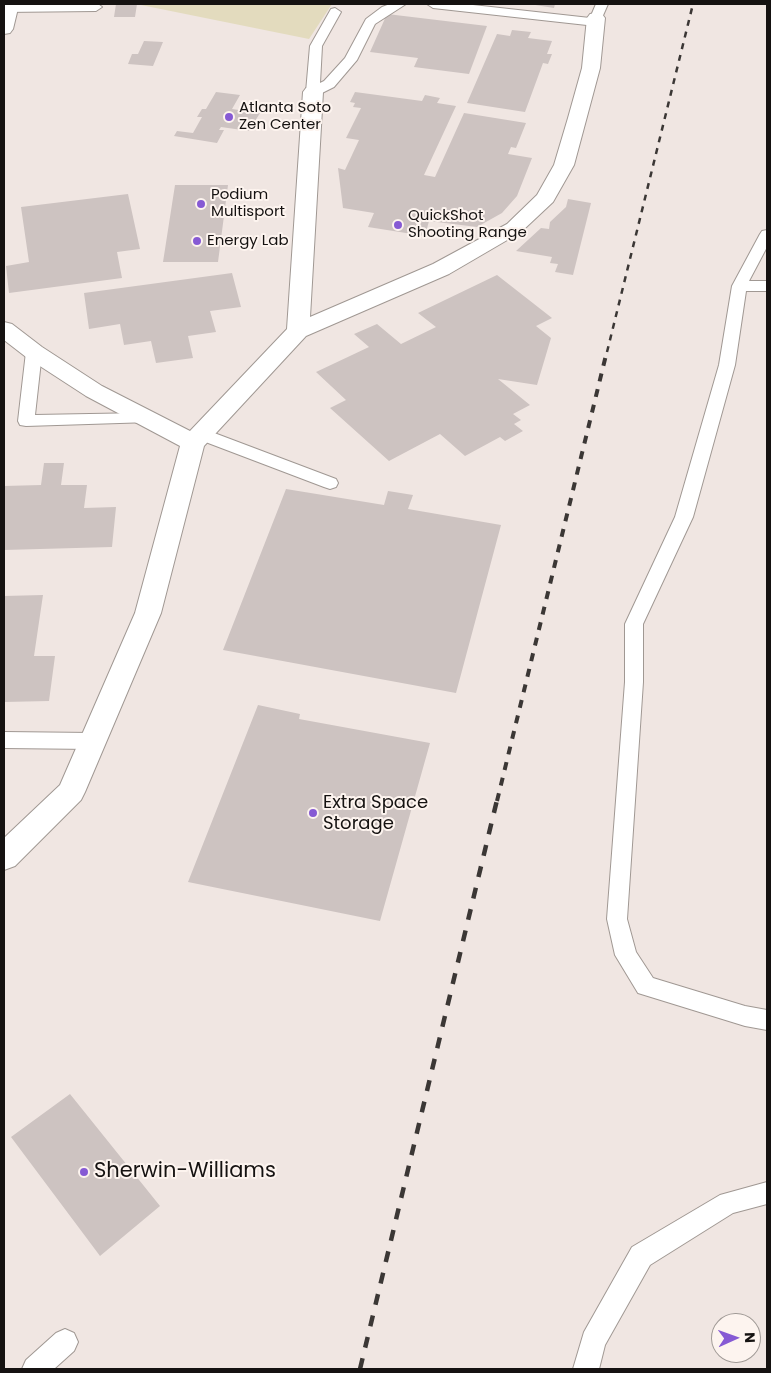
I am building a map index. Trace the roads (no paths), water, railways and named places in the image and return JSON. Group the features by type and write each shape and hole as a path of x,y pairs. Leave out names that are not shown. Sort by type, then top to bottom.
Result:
{"street":[{"path":"4,29 8,7"},
{"path":"4,858 71,792 148,613 197,439 298,331 441,268 514,228 546,198 564,165 578,118 591,68 598,15"},
{"path":"298,331 314,92"},
{"path":"4,329 34,352 94,391 145,418 197,439"}],"lane":[{"path":"314,92 329,84 352,60 370,22 386,10 400,4"},
{"path":"433,4 598,15"},
{"path":"8,7 96,7"},
{"path":"314,92 316,46 335,12"},
{"path":"767,234 739,286 728,365 684,517 634,624 634,682 617,919 626,955 646,986 745,1016 767,1020"},
{"path":"739,286 767,286"},
{"path":"34,352 26,422 145,418"},
{"path":"197,439 330,483"},
{"path":"4,740 92,741"},
{"path":"586,1369 593,1341 641,1256 728,1203 767,1192"},
{"path":"35,1369 65,1342"}],"railway":[{"path":"607,352 693,4"},
{"path":"497,801 607,351"},
{"path":"360,1369 497,800"}],"place":[{"name":"Atlanta Soto Zen Center","path":"229,117"},
{"name":"Podium Multisport","path":"201,204"},
{"name":"QuickShot Shooting Range","path":"398,225"},
{"name":"Energy Lab","path":"197,241"},
{"name":"Extra Space Storage","path":"313,813"},
{"name":"Sherwin-Williams","path":"84,1172"}]}
